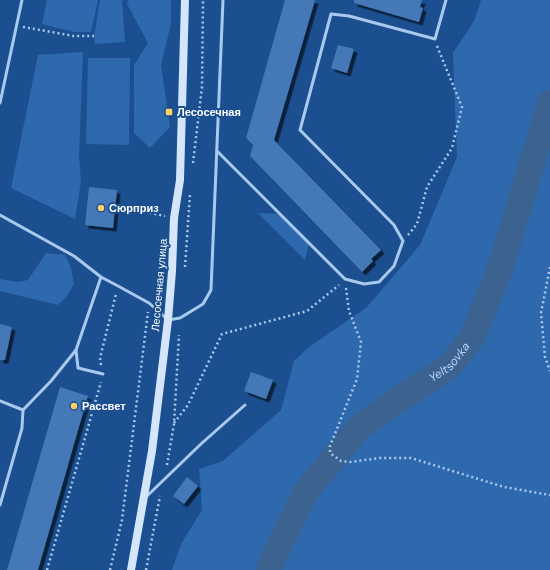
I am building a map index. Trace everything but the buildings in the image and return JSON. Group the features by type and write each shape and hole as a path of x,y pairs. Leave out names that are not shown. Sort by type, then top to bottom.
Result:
{"street":[{"name":"Лесосечная улица","path":"131,570 152,451 168,320 174,218 180,180 185,0"}],"lane":[{"path":"0,103 22,0"},
{"path":"0,215 74,256 101,277 149,303 168,320 180,318 203,304 211,290 218,151 223,0"},
{"path":"218,151 345,279 364,284 379,282 394,266 402,241 394,225 300,130 331,14 348,16 435,39 446,0"},
{"path":"0,505 22,428 23,410 51,381 76,350 101,277"},
{"path":"76,350 78,368 103,374"},
{"path":"0,401 23,410"},
{"path":"144,499 245,404"}],"path":[{"path":"17,26 74,36 94,36"},
{"path":"402,241 417,224 427,187 452,148 462,107 435,39"},
{"path":"120,207 189,220"},
{"path":"550,267 541,313 545,357 550,371"},
{"path":"174,424 188,405 222,334 307,311 345,279"},
{"path":"345,279 349,311 361,342 357,378 330,446 330,453 340,461 350,462 380,458 411,458 504,487 550,494"},
{"path":"47,570 103,374 100,358 118,286"},
{"path":"110,570 122,520 149,303"}],"shaded area":[{"path":"47,0 98,0 91,32 74,32 42,24"},
{"path":"100,0 122,0 125,42 95,44 94,36"},
{"path":"128,0 171,0 171,24 161,65 170,127 150,148 134,133 134,65 148,43 127,4"},
{"path":"481,0 550,0 550,570 172,570 181,544 202,510 199,469 223,461 281,410 294,361 309,347 366,308 420,245 457,157 453,53 474,21"},
{"path":"83,52 79,157 81,182 75,219 11,188 38,55"},
{"path":"88,58 130,58 129,145 86,144"},
{"path":"258,213 279,214 309,242 305,260"},
{"path":"46,253 65,255 71,268 74,284 67,296 58,305 0,291 0,279 16,282 28,280"}],"waterway":[{"name":"Yeltsovka","path":"269,570 305,493 358,428 396,401 449,367 472,338 501,266 550,103"}],"place":[{"name":"Лесосечная","path":"169,112"},
{"name":"Сюрприз","path":"101,208"},
{"name":"Рассвет","path":"74,406"}]}
